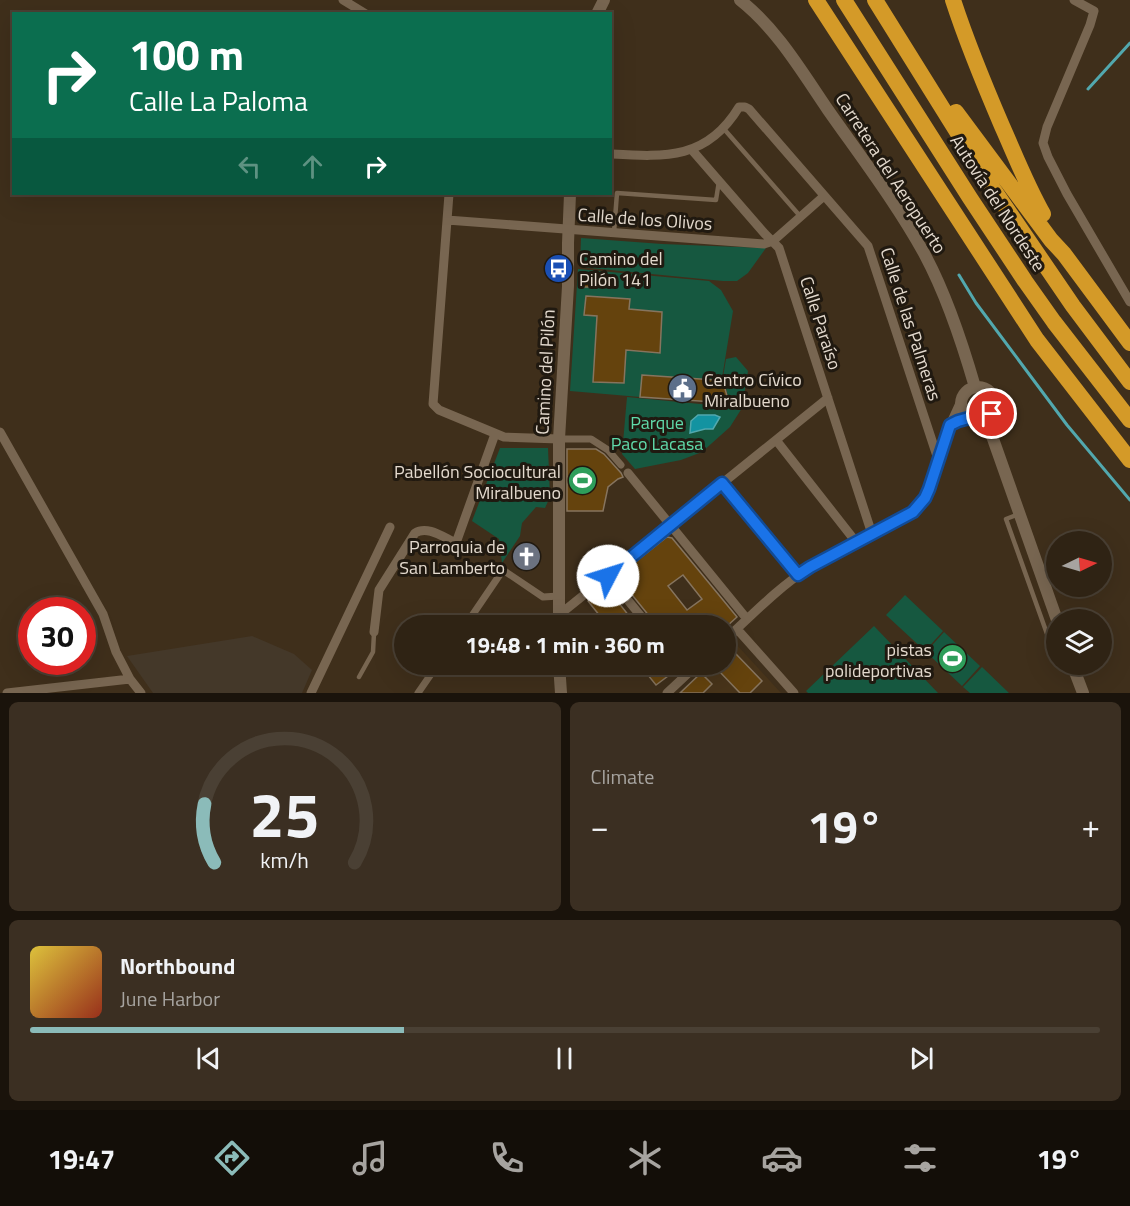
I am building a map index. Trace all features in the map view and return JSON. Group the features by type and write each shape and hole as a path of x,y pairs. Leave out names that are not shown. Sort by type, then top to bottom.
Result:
{"highway":[{"path":"816,0 1037,340 1130,460"},
{"name":"Autovía del Nordeste","path":"844,0 1025,281 1130,420"},
{"name":"Autovía del Nordeste","path":"875,0 989,183 1073,306 1130,382"},
{"path":"880,0 885,3 959,116 1130,343"},
{"path":"953,0 968,46 1014,153 1064,254"}],"street":[{"path":"344,0 363,12"},
{"name":"Carretera del Aeropuerto","path":"740,0 761,18 782,45 912,234 946,302 975,387"},
{"path":"1074,0 1094,11 1047,127 1043,143 1067,194 1130,302"},
{"name":"Calle de las Palmeras","path":"724,129 739,107 749,109 868,246 938,459"},
{"path":"612,154 670,155 692,150 724,129"},
{"name":"Calle Paraíso","path":"692,150 781,250 872,534"},
{"path":"449,195 433,404 439,410 504,437 591,439 608,450 747,619"},
{"name":"Camino del Pilón","path":"559,615 559,439 568,296 570,195"},
{"path":"773,241 824,196"},
{"name":"Calle de los Olivos","path":"447,220 760,244 773,241"},
{"path":"795,693 737,629 798,575 902,519 921,504 929,489 955,411 966,392 975,387 985,388 994,397 994,410 986,419 977,421 969,418 962,409 962,399"},
{"path":"565,615 671,524 828,398"},
{"path":"950,425 969,418"},
{"path":"986,419 1053,609"},
{"path":"0,432 103,614 116,652 130,679 141,693"},
{"path":"374,632 380,590 415,533 425,530 456,543 495,434"},
{"path":"776,440 856,542"},
{"path":"722,483 798,575"},
{"path":"311,693 390,527"},
{"path":"472,615 502,570 543,597 559,596"},
{"path":"608,576 640,615"},
{"path":"418,693 430,675"},
{"path":"560,675 561,693"},
{"path":"667,693 687,675"},
{"path":"1076,675 1083,693"},
{"path":"8,693 130,679"}],"lane":[{"path":"724,129 800,216"},
{"path":"614,233 617,193 716,200 719,182"},
{"path":"1019,514 1006,519 1046,631"},
{"path":"359,677 373,651 374,632"}],"shaded area":[{"path":"252,636 294,654 312,670 302,693 153,693 127,656"},
{"path":"736,644 781,693 680,693 699,675 736,675"}],"green space":[{"path":"581,238 766,248 748,273 737,281 723,281 580,267"},
{"path":"578,269 709,281 721,290 733,311 722,378 640,397 570,391"},
{"name":"Parque Paco Lacasa","path":"736,357 748,371 742,408 730,427 702,452 681,460 635,469 622,454 627,397 721,406 730,404 723,377 726,359"},
{"path":"500,448 548,448 550,497 545,508 536,507 522,523 520,536 502,563 499,539 472,521"},
{"path":"905,595 943,631 925,651 886,615"},
{"path":"874,626 938,693 808,693 806,691"},
{"name":"pistas polideportivas","path":"944,632 980,666 962,686 926,652"},
{"path":"982,667 1009,693 970,693 963,687"}],"water":[{"path":"698,415 720,417 713,429 690,433 691,421"}],"building":[{"path":"582,273 593,274 592,287 581,287"},
{"path":"586,296 630,299 629,309 662,312 660,353 626,350 624,383 593,382 597,316 584,315"},
{"name":"Centro Cívico Miralbueno","path":"642,375 715,380 722,378 729,403 640,397"},
{"name":"Pabellón Sociocultural Miralbueno","path":"567,449 596,449 604,454 621,473 623,477 608,487 603,511 567,511"},
{"path":"667,537 672,538 735,615 648,615 620,580 620,574","holes":["683,575 702,599 687,610 668,586"]},
{"path":"603,588 607,588 628,615 599,615 588,601"},
{"path":"736,654 762,681 750,693 740,693 723,675 736,675"},
{"path":"648,675 669,675 656,685"},
{"path":"699,675 703,675 712,684 703,693 680,693"}],"waterway":[{"path":"1088,89 1130,43"},
{"path":"959,275 976,303 1067,425 1130,500"}],"place":[{"name":"Camino del Pilón 141","path":"558,268"},
{"name":"Centro Cívico Miralbueno","path":"683,389"},
{"name":"Pabellón Sociocultural Miralbueno","path":"582,481"},
{"name":"Parroquia de San Lamberto","path":"526,556"},
{"name":"pistas polideportivas","path":"953,659"}],"route":[{"path":"608,576 722,483 798,575 913,512 921,504 929,489 950,425 969,418 977,421 983,420 992,414"}]}
